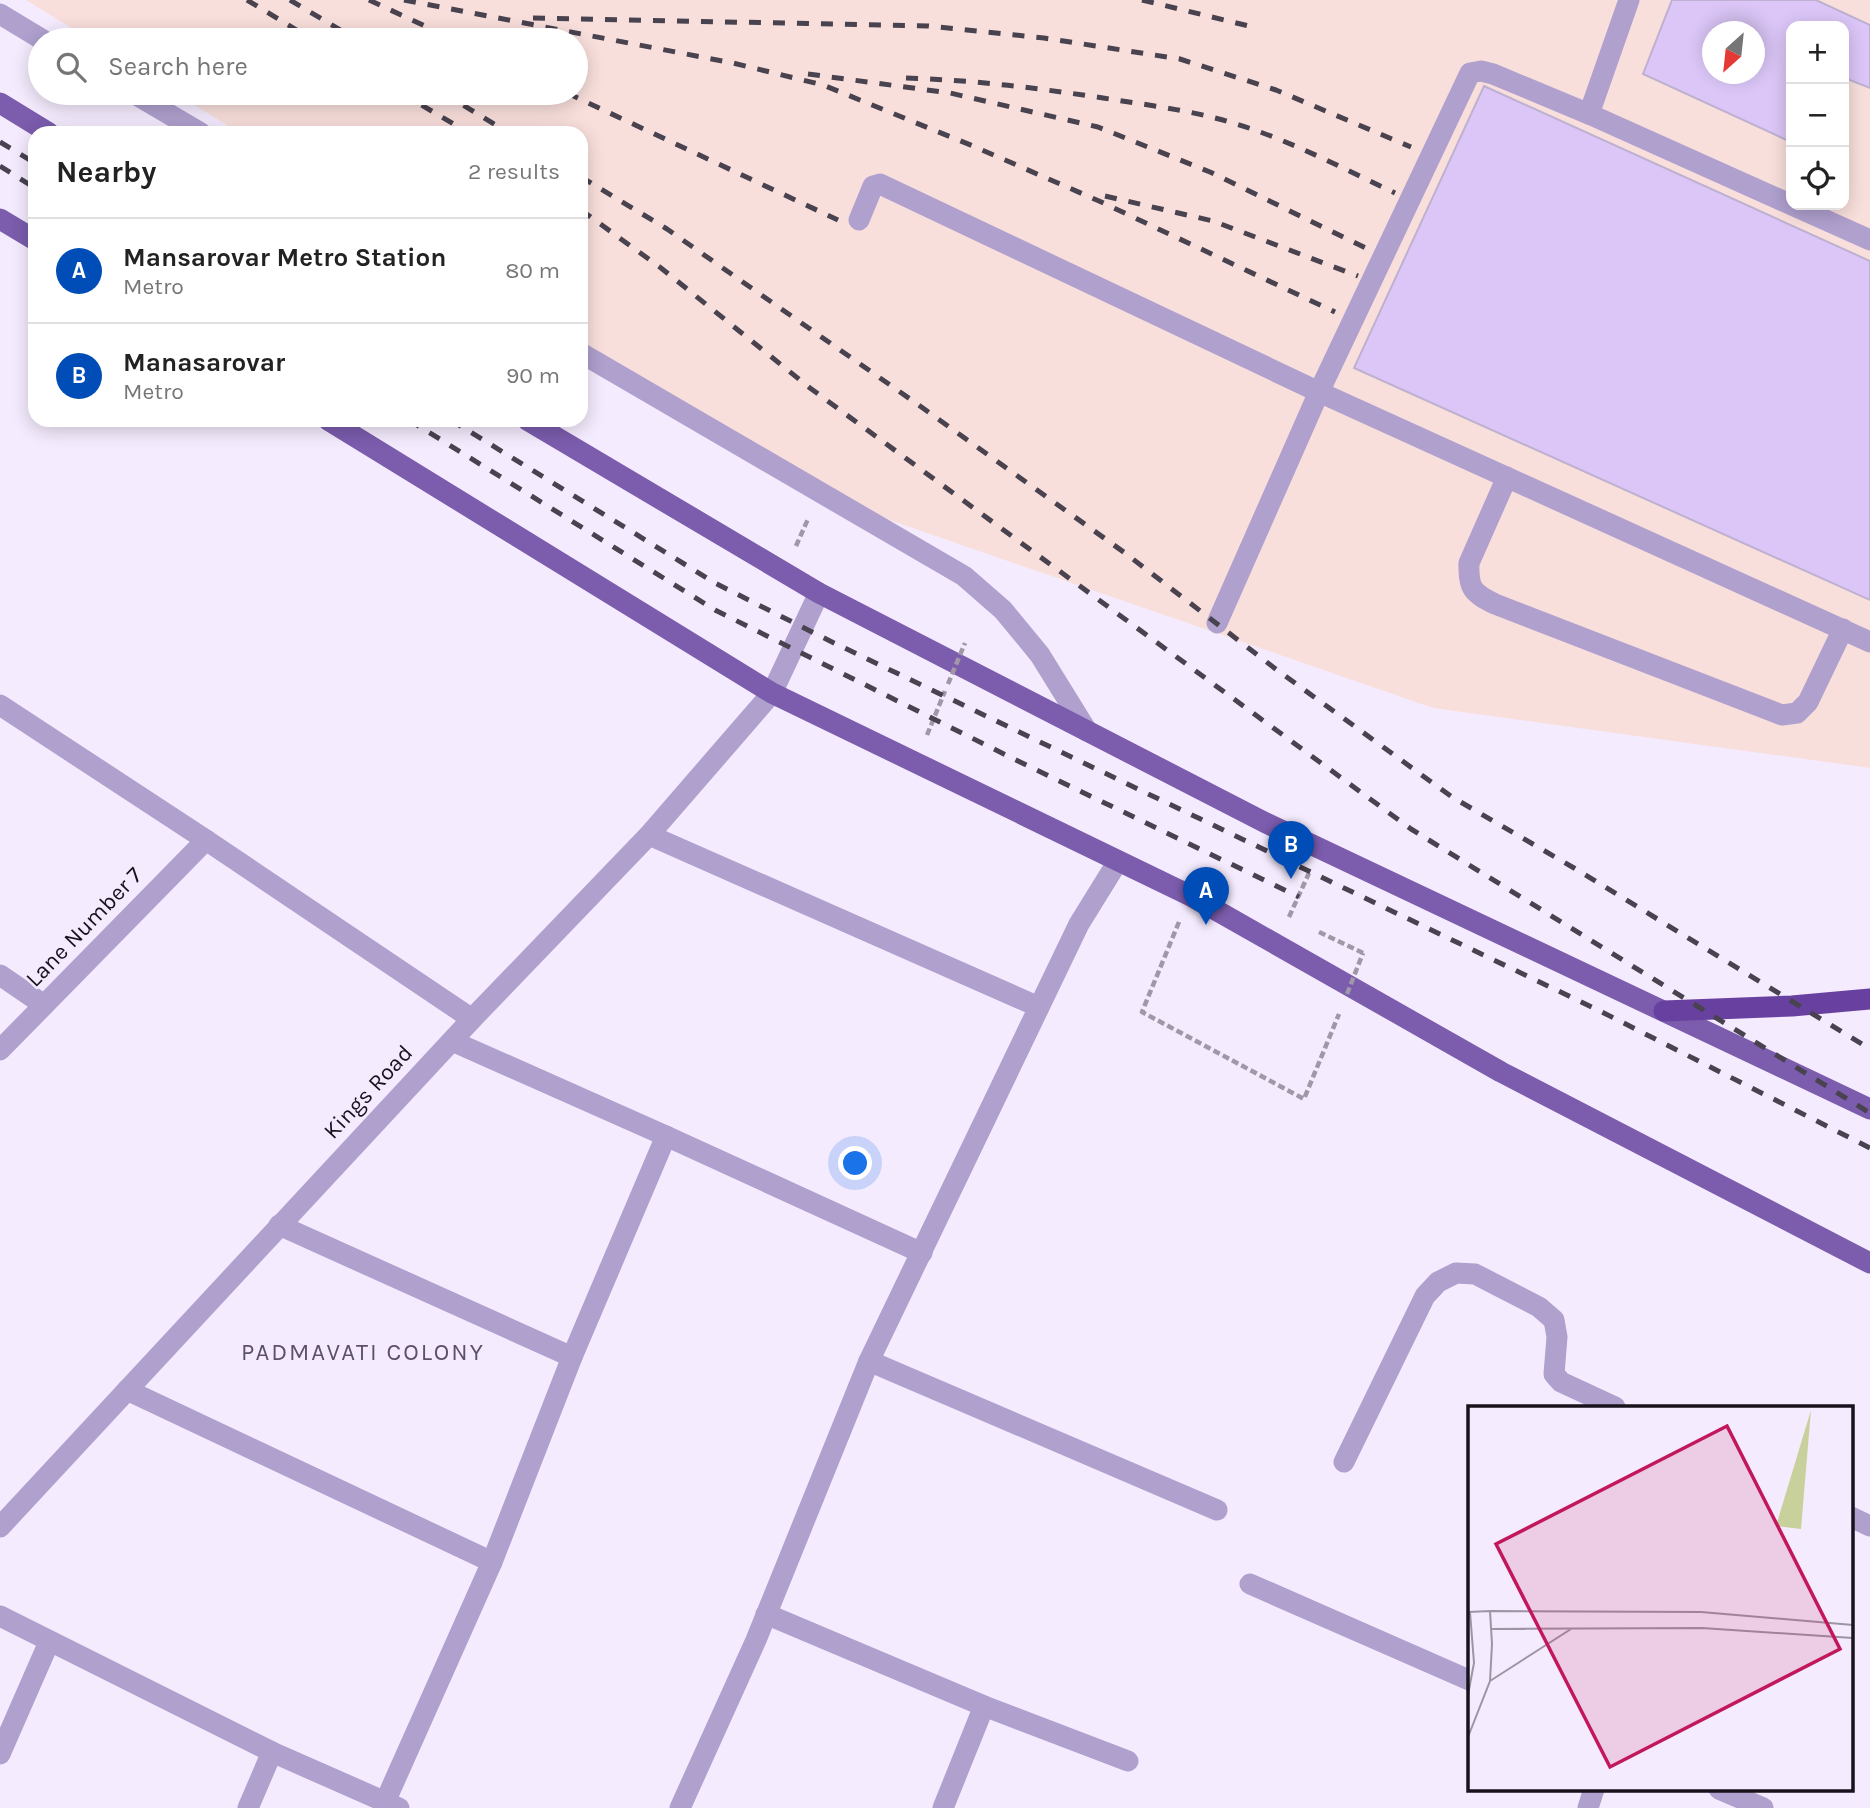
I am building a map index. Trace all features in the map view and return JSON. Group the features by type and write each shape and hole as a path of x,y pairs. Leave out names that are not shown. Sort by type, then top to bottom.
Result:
{"highway":[{"path":"1664,1011 1792,1006 1870,999"}],"main road":[{"path":"0,103 38,126"},
{"path":"0,219 28,236"},
{"path":"339,427 772,693 1191,896 1501,1072 1870,1263"},
{"path":"539,427 819,593 1264,822 1870,1109"}],"street":[{"path":"1589,114 1629,0"},
{"path":"0,14 28,31"},
{"path":"1217,623 1320,392 1470,73 1481,71 1493,74 1589,114 1870,240"},
{"path":"153,105 189,126"},
{"path":"859,220 873,186 880,184 1320,392 1870,642"},
{"path":"588,358 964,576 1003,610 1040,655 1087,731"},
{"path":"1507,477 1469,563 1468,579 1475,594 1495,604 1782,715 1797,713 1808,702 1843,629"},
{"name":"Kings Road","path":"0,1527 472,1019 649,835 772,693 819,593"},
{"path":"0,705 472,1019"},
{"path":"649,835 1039,1007"},
{"name":"Lane Number 7","path":"0,1050 206,840"},
{"path":"680,1808 766,1615 869,1361 1079,924 1118,862"},
{"path":"0,975 44,1005"},
{"path":"452,1041 922,1253"},
{"path":"0,1616 272,1752 392,1805 492,1562 572,1357 666,1136"},
{"path":"279,1225 572,1357"},
{"path":"1344,1462 1425,1296 1438,1282 1456,1273 1475,1274 1539,1307 1553,1320 1557,1337 1554,1374 1561,1382 1613,1406"},
{"path":"869,1361 1217,1510"},
{"path":"127,1390 492,1562"},
{"path":"1853,1518 1870,1526"},
{"path":"1250,1584 1468,1679"},
{"path":"766,1615 984,1706 1128,1761"},
{"path":"0,1754 49,1642"},
{"path":"943,1808 984,1706"},
{"path":"248,1808 272,1752"},
{"path":"1588,1808 1594,1790"},
{"path":"1721,1790 1763,1808"}],"path":[{"path":"948,684 965,643"},
{"path":"1289,917 1309,872"},
{"path":"1191,896 1142,1012 1304,1099 1363,953"}],"shaded area":[{"path":"26,0 1870,0 1870,768 1433,708 826,498 588,349 588,126 229,126 194,105 588,105 588,28 72,28"}],"building":[{"path":"1672,0 1816,0 1870,25 1870,88 1849,80 1849,21 1786,21 1786,140 1643,74"},
{"path":"1484,86 1870,261 1870,600 1354,368"}],"railway":[{"path":"247,0 293,28"},
{"path":"290,0 337,28"},
{"path":"369,0 429,28"},
{"path":"404,0 550,28"},
{"path":"1142,0 1257,28"},
{"path":"533,18 928,26 1044,38 1180,59 1276,90 1411,147"},
{"path":"588,35 733,63 823,85 1099,201 1335,312"},
{"path":"808,74 950,93 1098,127 1210,172 1368,249"},
{"path":"906,78 1029,88 1205,115 1286,142 1395,193"},
{"path":"588,103 838,220"},
{"path":"421,105 457,126"},
{"path":"463,105 497,126"},
{"path":"0,142 28,159"},
{"path":"0,166 28,184"},
{"path":"588,181 667,229 913,401 1125,553 1277,670 1452,797 1574,868 1870,1049"},
{"path":"1105,196 1213,221 1358,276"},
{"path":"588,215 661,268 810,388 1411,829 1870,1113"},
{"path":"420,427 715,610 1299,897"},
{"path":"462,427 715,583 832,642 1600,1011 1870,1148"}],"place":[{"name":"Manasarovar","path":"1291,879"},
{"name":"Mansarovar Metro Station","path":"1206,925"}],"district":[{"name":"PADMAVATI COLONY","path":"363,1352"}]}
